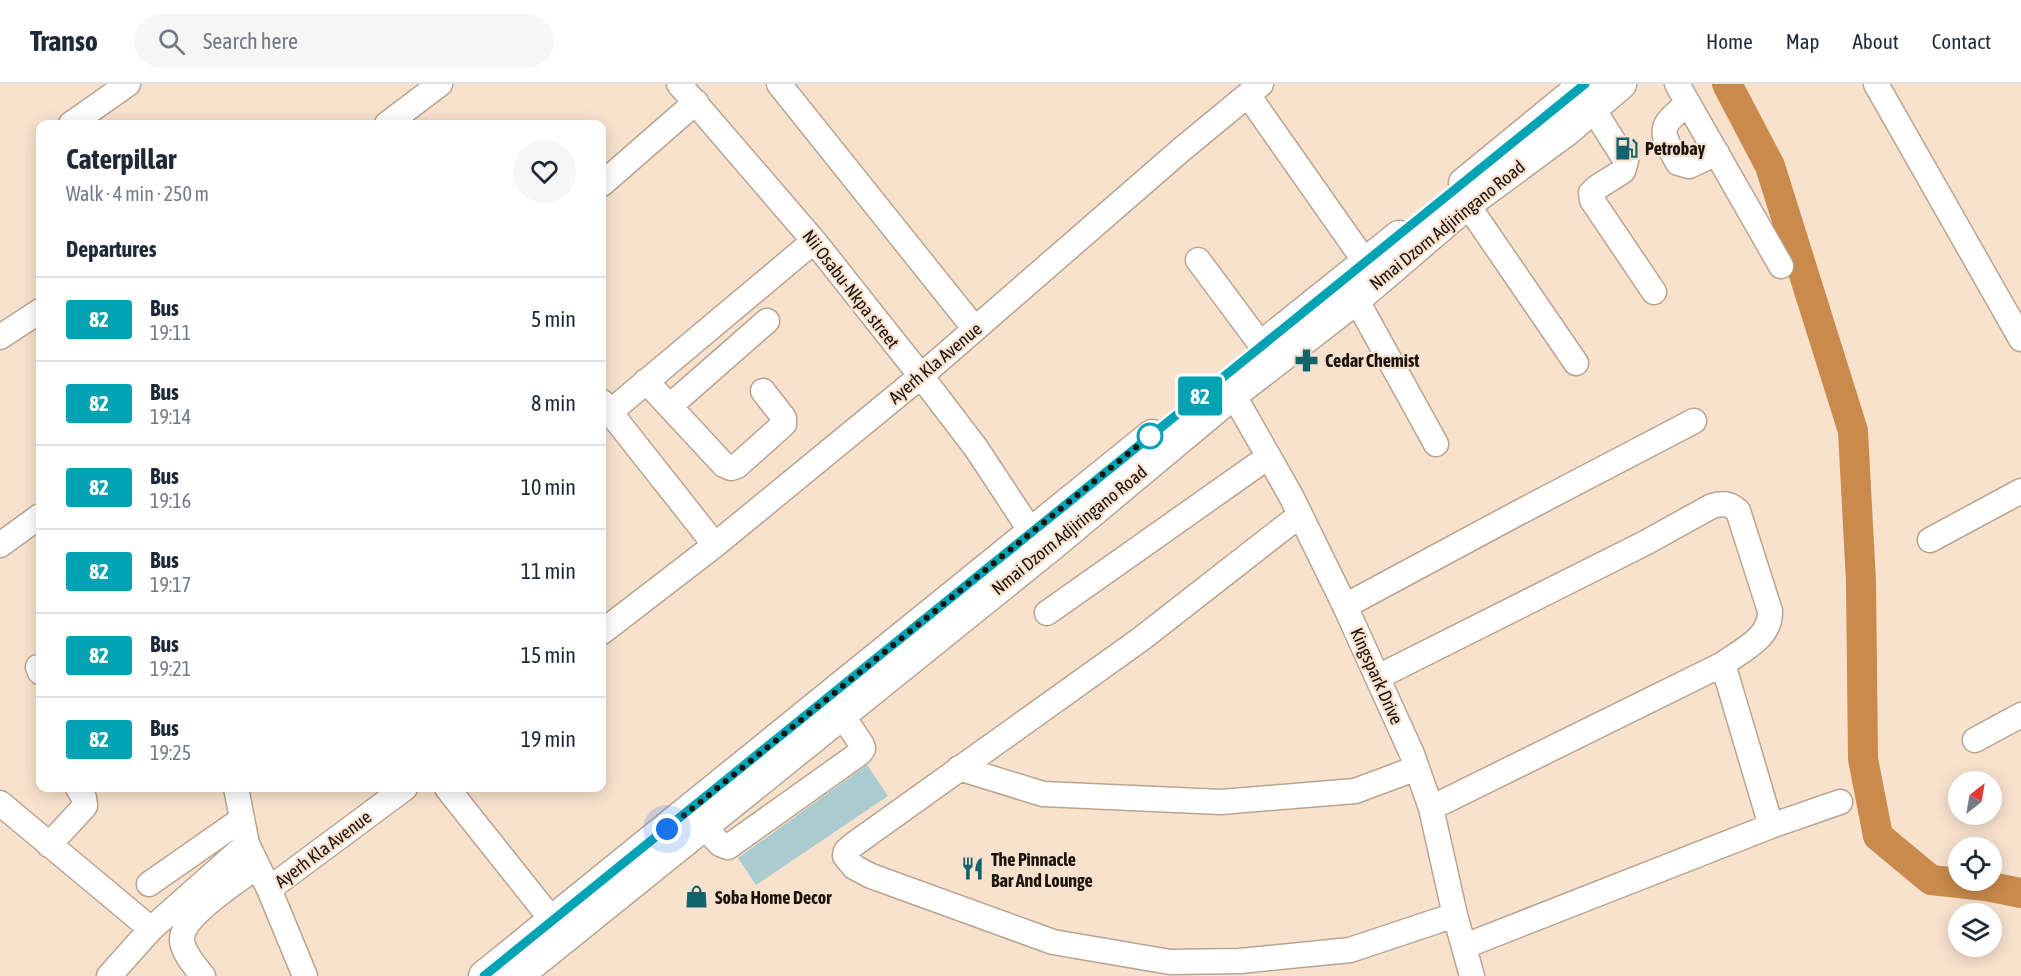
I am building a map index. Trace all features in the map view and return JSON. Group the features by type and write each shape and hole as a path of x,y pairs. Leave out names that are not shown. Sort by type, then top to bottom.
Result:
{"main road":[{"name":"Nmai Dzorn Adjiringano Road","path":"517,976 1032,533 1262,346 1366,263 1589,96 1621,84"},
{"name":"Nmai Dzorn Adjiringano Road","path":"484,976 552,920 684,833 842,715 1052,546 1233,394 1356,299 1589,96"}],"street":[{"path":"77,120 128,84"},
{"path":"392,120 440,84"},
{"name":"Nii Osabu-Nkpa street","path":"679,84 814,241 921,376 976,448 1032,533"},
{"path":"779,84 975,329"},
{"path":"1876,84 2021,339"},
{"path":"1255,90 1366,263"},
{"name":"Ayerh Kla Avenue","path":"606,629 715,545 921,376 1180,150 1255,90"},
{"path":"1682,94 1664,131 1664,139 1678,163 1689,166 1717,153"},
{"path":"1682,94 1781,266"},
{"path":"1589,96 1626,161 1623,171 1596,188 1592,193 1592,200 1654,292"},
{"path":"606,181 696,102"},
{"path":"1467,204 1576,363"},
{"path":"715,545 606,407 646,381 814,241"},
{"path":"1197,260 1262,346"},
{"path":"1356,299 1436,444"},
{"path":"0,337 36,314"},
{"path":"670,406 768,321"},
{"path":"646,381 724,465 731,468 737,466 784,424 784,418 763,391"},
{"name":"Kingspark Drive","path":"1233,394 1300,515 1345,606 1417,768 1431,808 1455,915 1472,976"},
{"path":"1345,606 1694,421"},
{"path":"1047,613 1269,457"},
{"path":"1930,540 2021,491"},
{"path":"1378,677 1645,543 1712,506 1721,503 1731,505 1738,511 1770,611 1770,619 1763,635 1723,664 1431,808"},
{"path":"1300,515 1141,639 959,768 846,851 845,856 849,862 871,876 1053,942 1170,962 1240,961 1350,950 1455,915"},
{"path":"0,544 36,519"},
{"path":"1723,664 1771,826"},
{"path":"684,833 729,848 860,753 863,749 862,745 842,715"},
{"path":"1975,740 2021,715"},
{"path":"959,768 1043,794 1221,802 1355,791 1417,768"},
{"path":"49,845 85,806 80,792"},
{"path":"237,792 247,844 269,889 305,976"},
{"name":"Ayerh Kla Avenue","path":"269,889 400,792"},
{"path":"450,792 552,920"},
{"path":"1465,946 1771,826 1840,802"},
{"path":"0,803 151,929"},
{"path":"148,884 242,819"},
{"path":"109,976 151,929 247,844"},
{"path":"203,976 185,952 182,934 186,926 209,903 258,866"}],"building":[{"path":"867,765 888,796 756,885 738,858"}],"waterway":[{"path":"1727,84 1770,166 1853,431 1861,582 1863,759 1878,836 1931,880 1986,886 2021,893"}],"bus line":[{"name":"82","path":"484,976 1585,84"}],"place":[{"name":"Petrobay","path":"1627,148"},
{"name":"Cedar Chemist","path":"1307,360"},
{"name":"The Pinnacle Bar And Lounge","path":"973,869"},
{"name":"Soba Home Decor","path":"697,897"}],"route":[{"path":"667,829 1150,436"}]}
